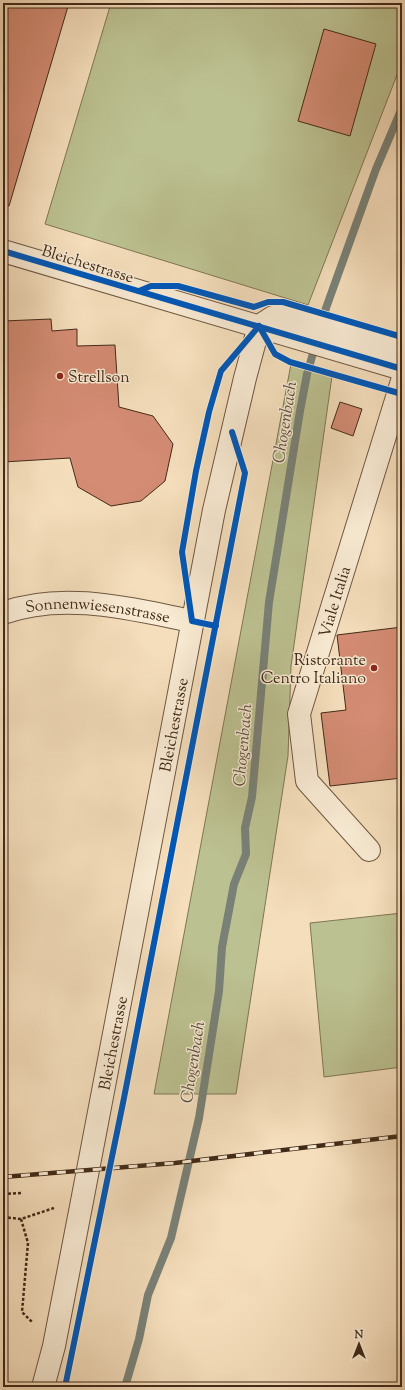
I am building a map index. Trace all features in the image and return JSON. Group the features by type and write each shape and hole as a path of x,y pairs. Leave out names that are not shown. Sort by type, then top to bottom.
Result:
{"street":[{"name":"Bleichestrasse","path":"3,251 259,326 245,378 214,510 54,1346 43,1387"},
{"path":"259,326 296,328 335,339 402,350"},
{"path":"335,339 402,368"},
{"name":"Viale Italia","path":"369,850 307,781 299,714 402,381"},
{"name":"Sonnenwiesenstrasse","path":"3,613 17,608 52,602 84,603 148,611 192,621"}],"path":[{"path":"398,3 402,9"},
{"path":"3,1194 22,1192"},
{"path":"3,1217 22,1219 56,1207"},
{"path":"22,1219 28,1243 22,1312 33,1323"}],"green space":[{"path":"111,3 402,3 402,62 308,305 45,224"},
{"path":"291,364 332,376 291,666 288,756 236,1094 154,1094"},
{"path":"402,913 402,1067 324,1077 310,923"}],"building":[{"path":"3,3 69,3 9,206 3,205"},
{"path":"324,29 376,44 350,136 298,121"},
{"name":"Strellson","path":"51,319 52,331 77,329 77,346 115,345 119,407 153,416 173,444 165,481 141,501 111,506 78,487 70,458 3,462 3,321"},
{"path":"340,402 362,409 353,436 331,428"},
{"path":"402,627 402,778 330,786 321,713 346,710 337,635"}],"waterway":[{"name":"Chogenbach","path":"321,325 376,169 402,108"},
{"name":"Chogenbach","path":"125,1387 139,1339 148,1295 171,1238 199,1118 219,991 222,947 234,884 246,854 245,828 252,797 269,602 300,411 307,374 316,343"}],"railway":[{"path":"3,1177 175,1163 402,1136"}],"cycle path":[{"path":"3,251 402,369"},
{"path":"139,291 151,286 178,286 254,307 268,302 283,302 402,337"},
{"path":"259,326 275,354 290,362 402,394"},
{"path":"216,626 192,621 182,552 196,471 209,412 221,371 259,326"},
{"path":"65,1387 124,1098 245,473 232,432"}],"place":[{"name":"Strellson","path":"60,376"},
{"name":"Ristorante Centro Italiano","path":"374,668"}]}
